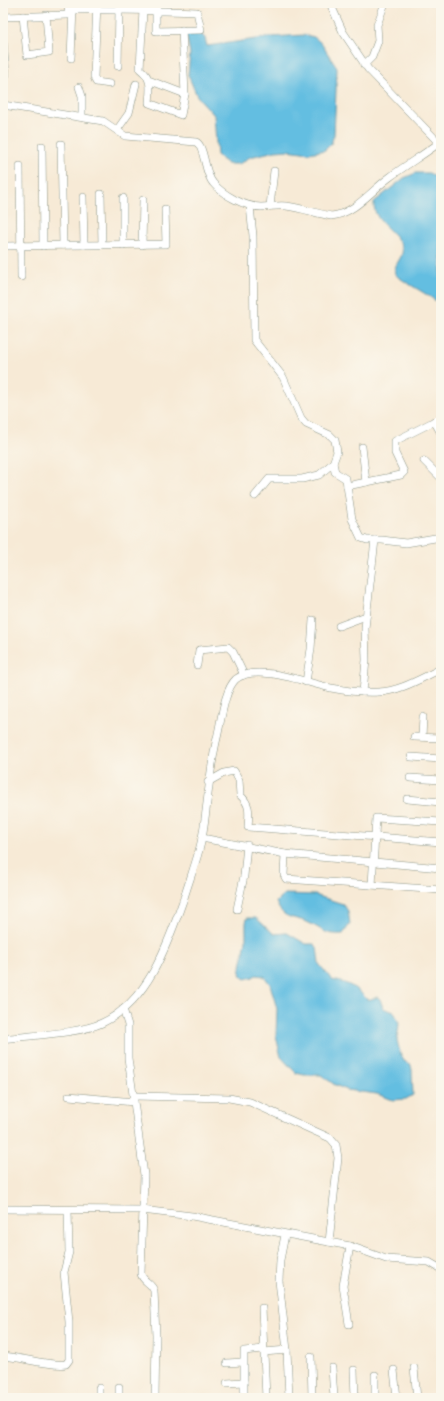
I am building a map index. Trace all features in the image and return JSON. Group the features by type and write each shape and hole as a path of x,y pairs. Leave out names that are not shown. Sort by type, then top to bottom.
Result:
{"street":[{"path":"69,3 72,10 71,58"},
{"path":"3,17 46,15 96,6 135,7 143,10 156,11 197,12 201,30 156,31 156,11 156,3"},
{"path":"175,11 176,3"},
{"path":"3,105 103,121 109,123 125,136 199,143 202,148 205,168 212,182 221,191 250,206 285,206 331,216 337,215 348,210 389,178 440,144 364,65 343,32 330,3"},
{"path":"364,65 372,57 378,41 377,26 385,3"},
{"path":"96,6 95,79 96,82 110,84"},
{"path":"117,7 118,66"},
{"path":"143,10 140,69 147,74 151,81 149,103 181,115 185,94 182,30"},
{"path":"23,16 27,55 49,52 46,15"},
{"path":"3,41 6,74"},
{"path":"151,81 185,94"},
{"path":"117,130 128,113 136,84"},
{"path":"79,87 82,96 82,117"},
{"path":"61,144 63,245"},
{"path":"42,146 43,246"},
{"path":"20,166 21,277"},
{"path":"270,206 274,171"},
{"path":"101,194 102,245"},
{"path":"83,197 84,245"},
{"path":"123,198 123,245"},
{"path":"142,245 143,200"},
{"path":"250,206 253,236 254,338 283,377 301,418 306,424 330,435 334,440 337,452 333,463 319,475 311,478 269,479 255,496"},
{"path":"3,246 166,244 165,209"},
{"path":"347,486 403,474 404,469 395,453 395,441 441,418"},
{"path":"434,421 441,433"},
{"path":"362,447 366,482"},
{"path":"424,461 441,478"},
{"path":"333,463 335,472 346,480 356,531 364,539 406,543 441,537"},
{"path":"363,692 366,660 366,616 375,540"},
{"path":"339,626 366,616"},
{"path":"306,682 311,649 313,620"},
{"path":"197,665 199,650 228,647 233,652 244,674"},
{"path":"3,1039 89,1028 111,1018 123,1009 144,985 161,957 181,906 202,838 208,782 213,754 229,690 234,681 244,674 266,674 363,692 394,690 441,670"},
{"path":"423,718 418,737 441,738"},
{"path":"411,757 441,759"},
{"path":"208,782 224,773 234,771 239,780 240,795 246,800 250,808 248,827 441,842"},
{"path":"410,778 441,780"},
{"path":"407,799 441,802"},
{"path":"372,885 376,818 441,822"},
{"path":"202,838 247,845 285,854 441,868"},
{"path":"237,909 244,876 247,845"},
{"path":"285,854 284,875 286,879 441,890"},
{"path":"123,1009 128,1025 128,1052 144,1175 141,1274 144,1281 152,1286 154,1299 156,1336 155,1398"},
{"path":"69,1096 134,1099 241,1099 304,1125 330,1138 336,1145 338,1158 329,1242"},
{"path":"3,1209 142,1210 192,1216 285,1235 350,1246 386,1259 429,1262 441,1268"},
{"path":"3,1356 31,1359 59,1366 66,1364 69,1360 69,1322 64,1272 69,1252 68,1210"},
{"path":"285,1235 280,1260 280,1280 287,1350 289,1398"},
{"path":"349,1324 343,1286 350,1246"},
{"path":"262,1308 266,1398"},
{"path":"244,1398 243,1354 245,1350 287,1350"},
{"path":"311,1357 312,1398"},
{"path":"227,1363 243,1362"},
{"path":"332,1368 334,1398"},
{"path":"414,1368 417,1398"},
{"path":"354,1370 355,1398"},
{"path":"394,1370 397,1398"},
{"path":"375,1375 375,1398"},
{"path":"227,1383 244,1382"},
{"path":"119,1387 119,1398"},
{"path":"99,1388 99,1398"}],"water":[{"path":"199,32 205,38 207,46 271,37 305,35 314,37 321,43 337,68 334,135 331,144 325,150 309,153 288,150 275,151 250,157 239,164 227,164 217,155 214,115 197,96 188,75 190,53 186,33"},
{"path":"416,173 429,173 441,180 441,305 395,274 395,267 402,255 402,248 399,241 377,216 375,210 374,202 404,178"},
{"path":"285,894 315,895 343,904 348,911 350,924 343,934 332,934 324,932 304,921 290,917 282,912 276,902"},
{"path":"247,918 256,918 274,934 287,933 306,944 314,944 317,947 319,964 332,980 352,987 368,1000 377,997 380,999 383,1008 394,1012 399,1023 397,1040 400,1053 404,1061 411,1065 413,1095 406,1099 393,1100 377,1094 347,1090 335,1085 321,1075 304,1075 296,1073 281,1057 276,1036 277,1009 270,984 264,976 256,975 245,979 241,976 240,972 246,941"}]}
